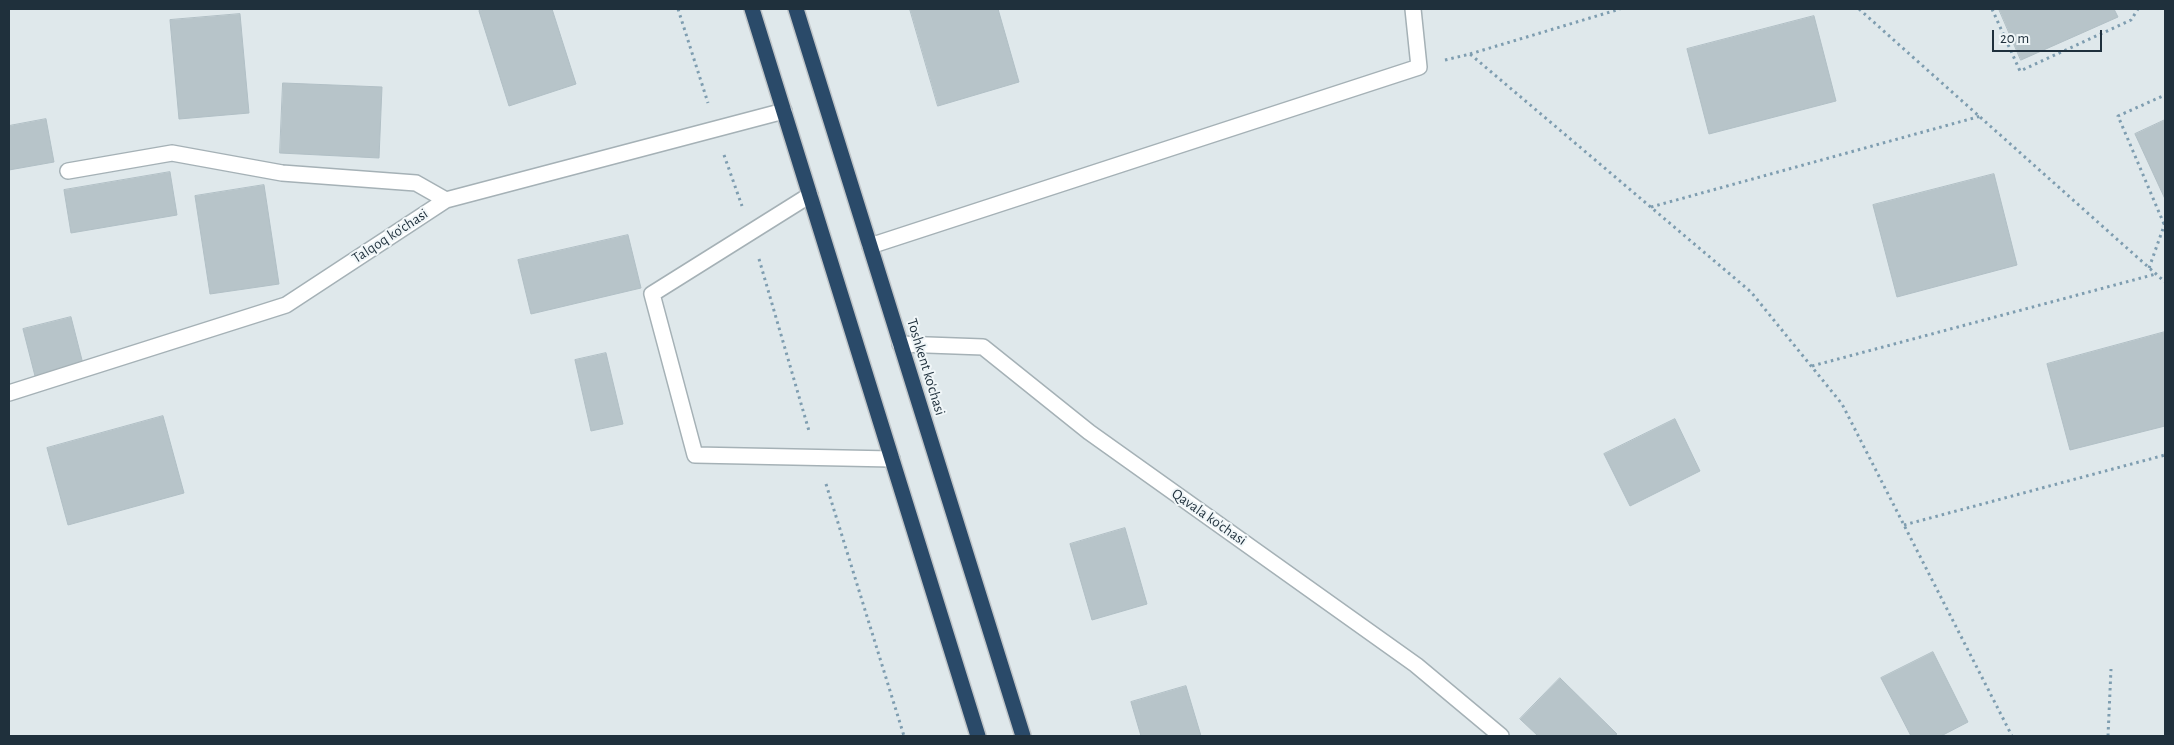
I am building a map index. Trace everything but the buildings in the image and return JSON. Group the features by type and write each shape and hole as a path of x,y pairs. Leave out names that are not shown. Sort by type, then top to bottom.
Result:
{"highway":[{"path":"752,9 978,736"},
{"name":"Toshkent ko'chasi","path":"796,9 1023,736"}],"street":[{"path":"870,246 1419,67 1413,9"},
{"name":"Talqoq ko'chasi","path":"9,394 286,305 446,200 784,111"},
{"path":"68,171 172,153 282,173 416,183 446,200"},
{"path":"810,195 652,294 695,455 892,459"},
{"name":"Qavala ko'chasi","path":"900,344 983,348 1089,432 1416,665 1500,736"}],"path":[{"path":"678,9 750,232 817,457 904,736"},
{"path":"1419,67 1470,54 1620,9"},
{"path":"1859,9 1982,116 2165,282"},
{"path":"1992,9 2020,71 2131,20 2138,9"},
{"path":"1470,54 1751,292 1812,366 1842,404 2012,736"},
{"path":"2149,268 2165,223 2118,116 2165,95"},
{"path":"1651,207 1982,116"},
{"path":"1812,366 2157,274"},
{"path":"1904,525 2165,455"},
{"path":"2108,736 2111,669"}]}
